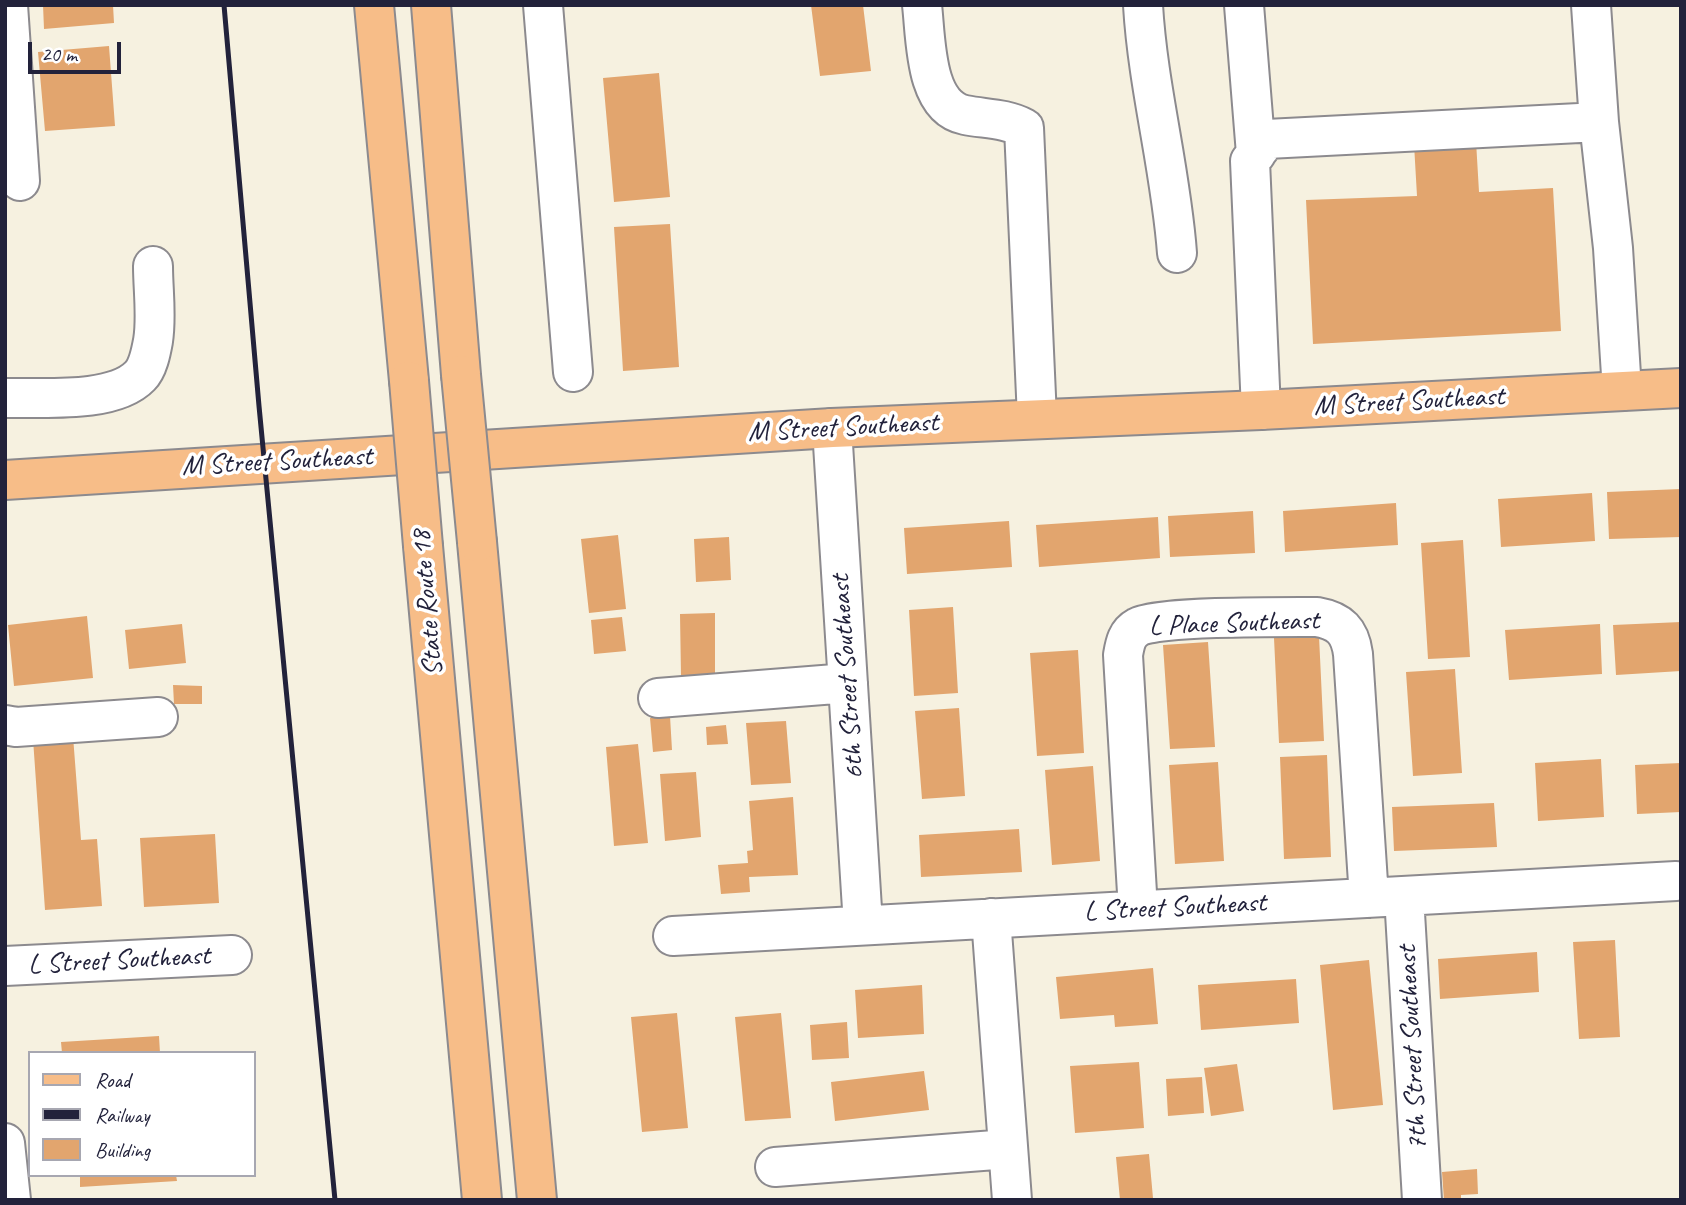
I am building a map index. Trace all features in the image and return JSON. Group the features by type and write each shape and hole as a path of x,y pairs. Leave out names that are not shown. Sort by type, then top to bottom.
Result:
{"main road":[{"name":"State Route 18","path":"374,5 482,1200"},
{"name":"State Route 18","path":"431,5 461,375 537,1200"},
{"name":"M Street Southeast","path":"5,480 832,428 1261,410 1681,388"}],"street":[{"path":"8,5 9,76 20,181"},
{"path":"543,5 573,372"},
{"path":"922,5 931,80 943,104 961,114 1013,122 1024,128 1037,418"},
{"path":"1143,5 1145,36 1178,253"},
{"path":"1244,5 1256,154"},
{"path":"1591,5 1599,122 1613,248 1622,391"},
{"path":"1261,410 1250,161 1267,139 1599,122"},
{"path":"5,398 94,396 116,390 142,374 154,338 153,266"},
{"name":"6th Street Southeast","path":"832,428 863,925"},
{"name":"L Place Southeast","path":"1138,910 1123,654 1126,640 1132,631 1141,625 1167,621 1317,617 1334,621 1347,631 1352,642 1386,897"},
{"path":"658,698 848,683"},
{"path":"5,725 16,727 158,717"},
{"name":"L Street Southeast","path":"673,936 1676,881"},
{"name":"7th Street Southeast","path":"1386,897 1422,1200"},
{"path":"990,918 1012,1200"},
{"name":"L Street Southeast","path":"5,966 232,955"},
{"path":"5,1143 11,1200"},
{"path":"775,1167 1008,1149"}],"building":[{"path":"43,5 113,5 114,23 44,29"},
{"path":"811,5 863,5 871,71 820,76"},
{"path":"109,46 115,126 45,131 38,52"},
{"path":"659,73 670,197 614,202 603,78"},
{"path":"1476,141 1479,192 1553,188 1561,331 1313,344 1306,200 1417,196 1414,144"},
{"path":"670,224 679,367 623,371 614,227"},
{"path":"1681,489 1681,537 1609,539 1607,492"},
{"path":"1592,493 1595,541 1501,547 1498,499"},
{"path":"1396,503 1398,545 1285,552 1283,511"},
{"path":"1253,511 1255,553 1170,557 1168,516"},
{"path":"1158,517 1160,558 1039,567 1036,525"},
{"path":"1009,521 1012,567 907,574 904,528"},
{"path":"618,535 626,609 589,613 581,539"},
{"path":"729,537 731,580 696,582 694,539"},
{"path":"1463,540 1470,657 1428,659 1421,543"},
{"path":"953,607 958,693 914,696 909,610"},
{"path":"715,613 715,676 681,676 680,614"},
{"path":"87,616 93,678 14,686 8,625"},
{"path":"622,617 626,651 594,654 591,620"},
{"path":"1681,622 1681,671 1616,675 1613,625"},
{"path":"182,624 186,663 129,669 125,630"},
{"path":"1600,624 1602,674 1509,680 1505,630"},
{"path":"1319,636 1324,741 1279,743 1274,638"},
{"path":"1208,642 1215,747 1170,749 1163,645"},
{"path":"1078,650 1084,753 1037,756 1030,653"},
{"path":"1455,669 1462,773 1413,776 1406,672"},
{"path":"173,685 202,686 202,704 174,704"},
{"path":"959,708 965,796 922,799 915,711"},
{"path":"670,716 672,750 653,752 650,718"},
{"path":"786,721 791,783 751,785 746,723"},
{"path":"726,725 728,744 707,745 706,727"},
{"path":"73,736 81,840 97,839 102,906 45,910 33,739"},
{"path":"638,744 648,843 614,846 606,747"},
{"path":"1327,755 1331,857 1284,859 1280,757"},
{"path":"1601,759 1604,817 1538,821 1535,763"},
{"path":"1218,762 1224,861 1175,864 1169,765"},
{"path":"1681,763 1681,812 1637,814 1635,765"},
{"path":"1093,766 1100,861 1052,865 1045,770"},
{"path":"696,772 701,837 665,841 660,774"},
{"path":"793,797 798,875 749,877 750,892 721,894 718,865 748,863 747,851 753,850 749,801"},
{"path":"1494,803 1497,847 1394,851 1392,807"},
{"path":"1019,829 1022,872 921,877 919,835"},
{"path":"215,834 219,903 144,907 140,838"},
{"path":"1615,940 1620,1037 1579,1039 1573,942"},
{"path":"1537,952 1539,992 1440,999 1438,959"},
{"path":"1369,960 1383,1105 1333,1110 1320,965"},
{"path":"1153,968 1158,1024 1115,1027 1114,1015 1060,1019 1056,977"},
{"path":"1296,979 1299,1023 1201,1030 1198,985"},
{"path":"922,985 924,1034 858,1038 855,990"},
{"path":"677,1013 688,1128 642,1132 631,1017"},
{"path":"781,1013 791,1118 745,1121 735,1017"},
{"path":"847,1022 849,1058 812,1060 810,1025"},
{"path":"159,1036 160,1051 62,1051 61,1042"},
{"path":"1139,1062 1144,1128 1075,1133 1070,1066"},
{"path":"1237,1064 1244,1111 1211,1116 1204,1068"},
{"path":"924,1071 929,1110 835,1121 831,1082"},
{"path":"1202,1077 1204,1113 1168,1116 1166,1079"},
{"path":"1149,1154 1153,1198 1120,1200 1116,1157"},
{"path":"1477,1169 1478,1194 1461,1195 1461,1200 1444,1200 1442,1172"},
{"path":"80,1177 176,1177 177,1181 80,1187"}],"railway":[{"path":"224,5 259,406 335,1200"}]}
